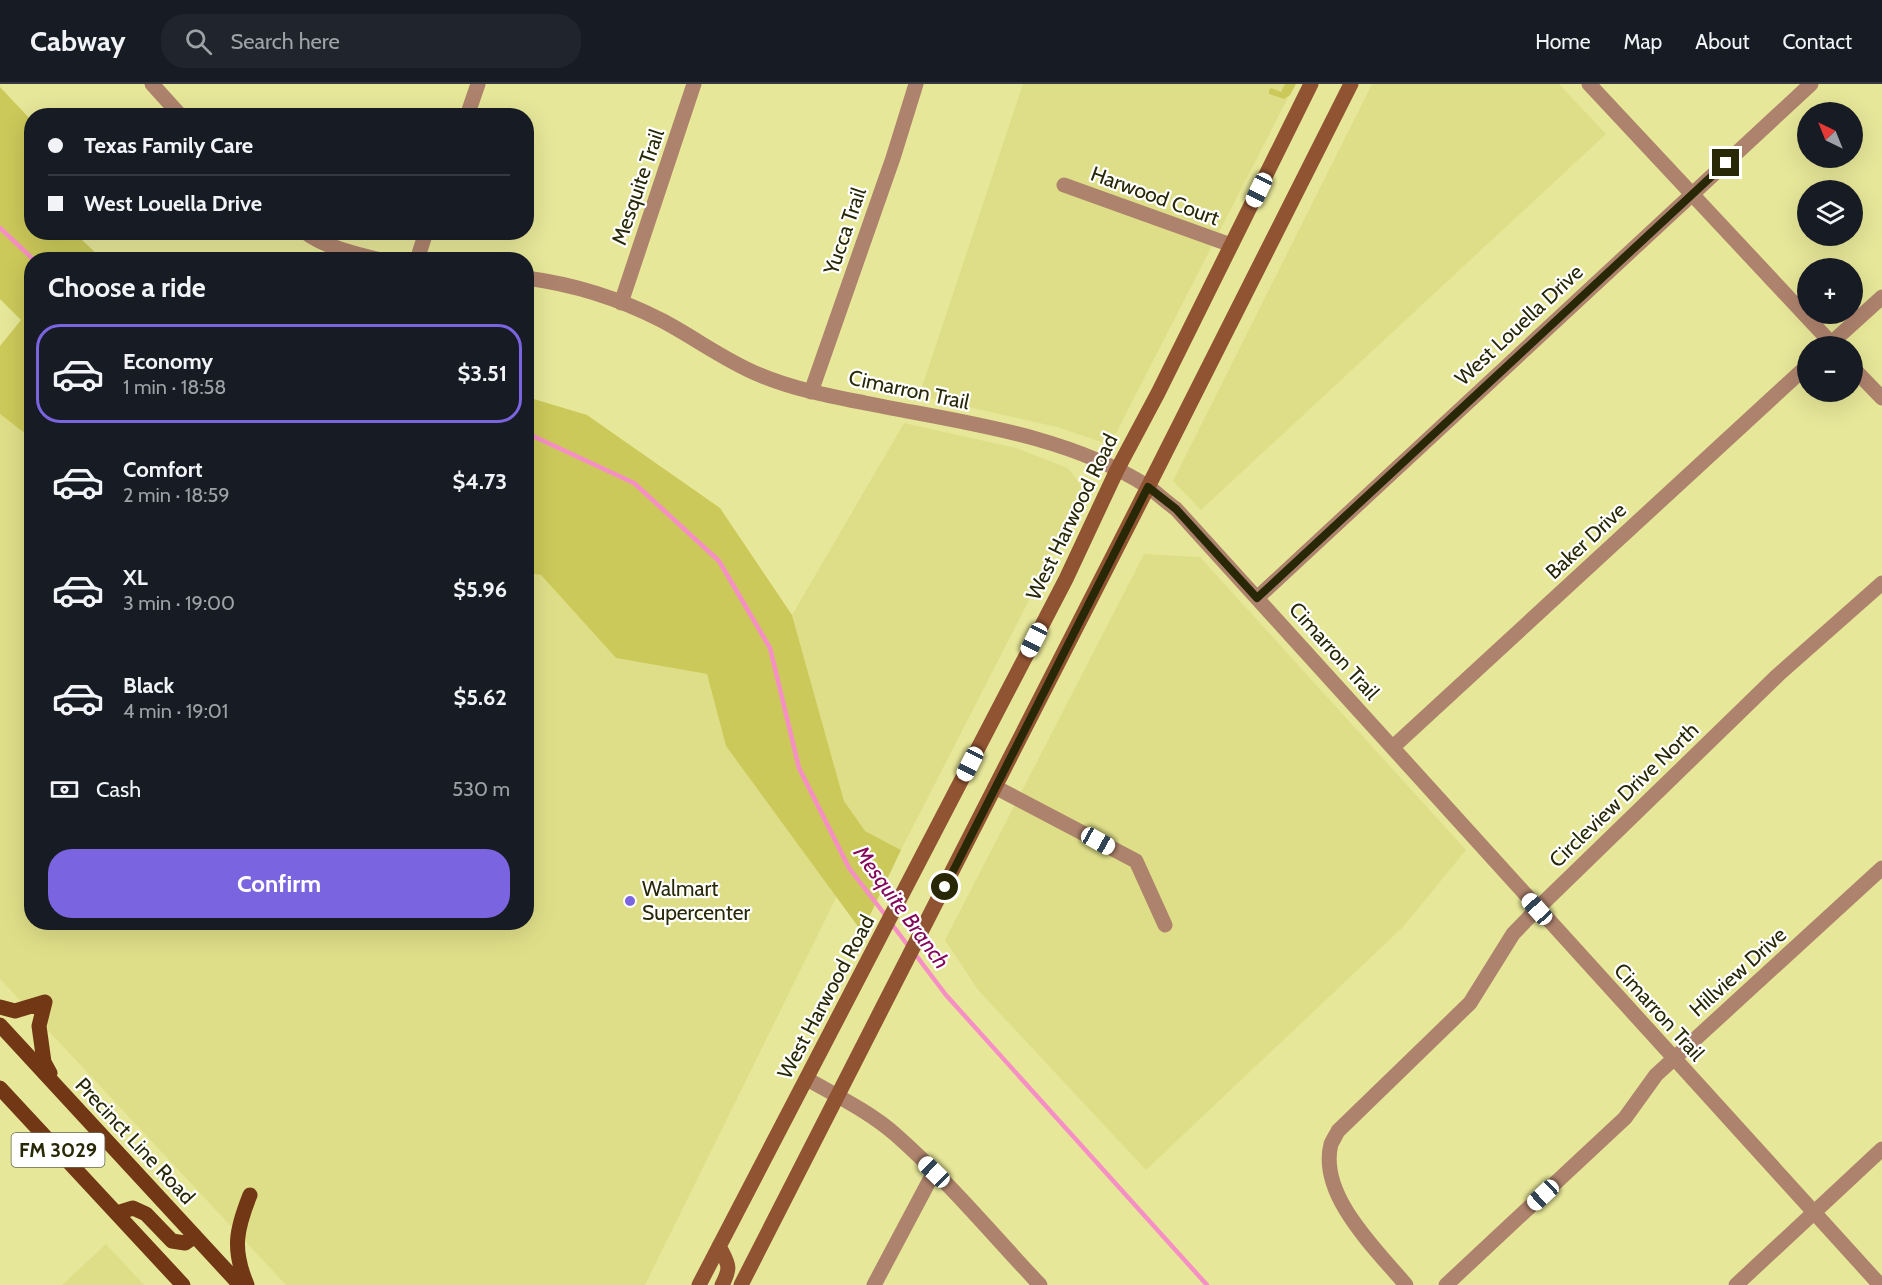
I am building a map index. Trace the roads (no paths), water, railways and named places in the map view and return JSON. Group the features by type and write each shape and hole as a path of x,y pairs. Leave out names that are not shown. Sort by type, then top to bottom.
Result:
{"main road":[{"name":"West Harwood Road","path":"699,1285 1066,579 1117,470 1158,393 1311,84"},
{"path":"741,1285 1351,84"},
{"path":"0,1007 15,1011 45,1002 39,1026 44,1062 60,1090"},
{"name":"Precinct Line Road","path":"0,1025 240,1285"},
{"name":"FM 3029","path":"0,1088 183,1285"},
{"path":"248,1285 242,1273 236,1246 239,1223 250,1195"},
{"path":"117,1213 134,1208 146,1214 172,1241 185,1243 195,1236"},
{"path":"719,1246 729,1265 722,1285"}],"street":[{"path":"152,84 174,108"},
{"path":"470,108 478,84"},
{"name":"Mesquite Trail","path":"621,303 694,84"},
{"name":"Yucca Trail","path":"811,392 893,158 916,84"},
{"path":"1588,84 1822,336"},
{"name":"West Louella Drive","path":"1257,598 1811,84"},
{"name":"Harwood Court","path":"1064,186 1231,245"},
{"path":"321,240 349,252"},
{"name":"Cimarron Trail","path":"534,279 552,281 621,303 661,320 760,375 811,392 1052,443 1117,470 1148,487 1176,509 1880,1285"},
{"path":"1841,336 1882,297"},
{"name":"Baker Drive","path":"1393,747 1797,375"},
{"path":"1863,378 1882,398"},
{"name":"Circleview Drive North","path":"1406,1285 1357,1226 1340,1201 1330,1168 1331,1144 1338,1131 1470,1003 1513,934 1537,909 1778,675 1882,583"},
{"path":"995,787 1136,861 1165,925"},
{"name":"Hillview Drive","path":"1446,1285 1625,1118 1656,1075 1882,868"},
{"path":"807,1079 876,1120 895,1135 934,1172 1040,1285"},
{"path":"1736,1285 1882,1149"},
{"path":"874,1285 934,1172"}],"waterway":[{"name":"Mesquite Branch","path":"0,228 26,252"},
{"name":"Mesquite Branch","path":"534,437 634,483 719,561 770,648 799,768 849,868 886,916"},
{"name":"Mesquite Branch","path":"891,923 909,947"},
{"name":"Mesquite Branch","path":"915,954 946,995 1207,1285"}],"place":[{"name":"Walmart Supercenter","path":"630,901"}]}
